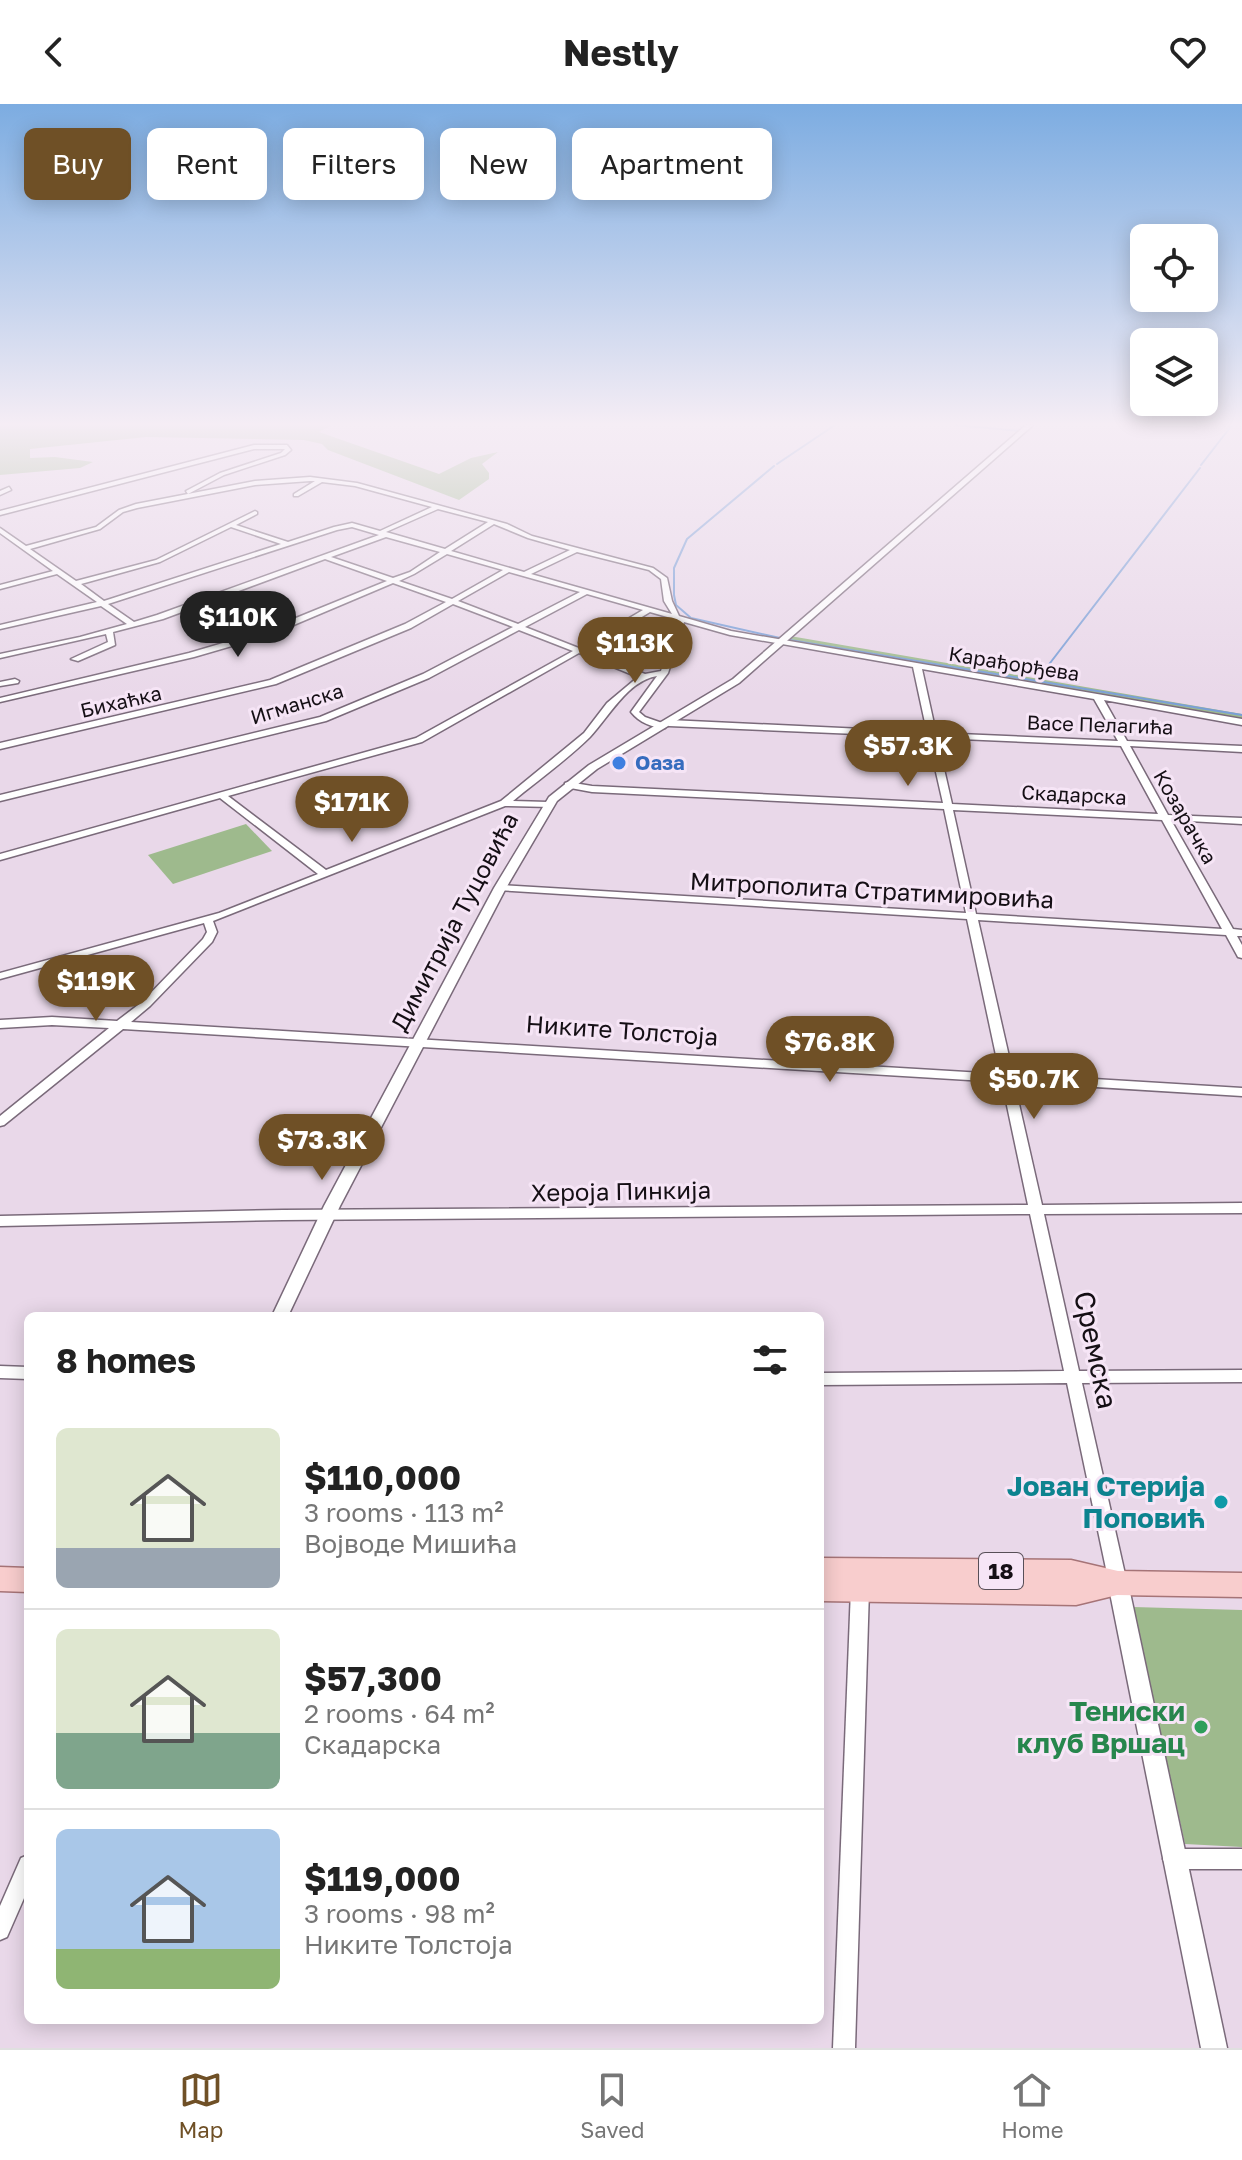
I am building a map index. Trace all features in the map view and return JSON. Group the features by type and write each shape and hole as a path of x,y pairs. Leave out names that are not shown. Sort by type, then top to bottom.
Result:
{"main road":[{"name":"18","path":"824,1570 1071,1572 1118,1583 1242,1585"},
{"path":"0,1579 24,1580"},
{"name":"18","path":"824,1589 1076,1593 1118,1583"}],"street":[{"path":"25,548 98,528 117,516"},
{"path":"74,584 158,561 250,516"},
{"path":"0,656 133,625 327,558 420,516"},
{"path":"467,516 530,537 645,567 664,578 670,607 681,619 664,673 635,712"},
{"name":"Димитрија Туцовића","path":"282,1312 327,1216 500,888 548,805 568,785 736,681 926,516"},
{"path":"0,700 244,641 392,582 493,522"},
{"path":"231,525 288,544"},
{"path":"0,627 167,585 345,525 385,533 643,610 662,613 670,607"},
{"path":"0,530 133,625"},
{"path":"526,574 577,549"},
{"path":"327,558 454,602 644,676 664,673"},
{"name":"Бихаћка","path":"0,746 273,682 370,643 454,602 510,569"},
{"path":"0,587 58,572"},
{"name":"Игманска","path":"0,798 323,719 426,676 586,592"},
{"path":"593,643 643,610"},
{"name":"Карађорђева","path":"662,613 780,643 1242,722"},
{"path":"75,659 112,643 109,632"},
{"path":"0,857 429,736 578,651"},
{"name":"Сремска","path":"917,666 1118,1583 1214,2048"},
{"path":"0,976 208,920 508,803 613,711 644,676"},
{"path":"0,684 15,681"},
{"name":"Козарачка","path":"1097,696 1242,955"},
{"path":"613,711 635,712 640,718 665,724"},
{"name":"Васе Пелагића","path":"665,724 686,722 1242,749"},
{"name":"Скадарска","path":"568,785 592,789 1242,821"},
{"path":"221,795 325,874"},
{"path":"508,803 548,805"},
{"name":"Митрополита Стратимировића","path":"500,888 1242,933"},
{"path":"0,1122 146,1004 208,940 212,932 208,920"},
{"name":"Никите Толстоја","path":"0,1024 52,1021 421,1041 1242,1092"},
{"name":"Хероја Пинкија","path":"0,1221 1242,1208"},
{"path":"0,1372 24,1373"},
{"path":"824,1379 1242,1376"},
{"path":"844,2048 860,1589"},
{"path":"1173,1859 1242,1859"},
{"path":"0,1930 24,1874"}],"green space":[{"path":"790,636 1242,714 1242,721 783,643"},
{"path":"246,824 272,851 173,884 148,855"},
{"name":"Тениски клуб Вршац","path":"1133,1607 1242,1610 1242,1847 1185,1844"}],"waterway":[{"path":"715,516 687,539 674,568 676,605 691,618 780,638"},
{"path":"1037,680 1163,516"},
{"path":"790,640 1242,715"}],"place":[{"name":"Оаза","path":"619,763"},
{"name":"Јован Стерија Поповић","path":"1221,1502"},
{"name":"Тениски клуб Вршац","path":"1201,1727"}]}
